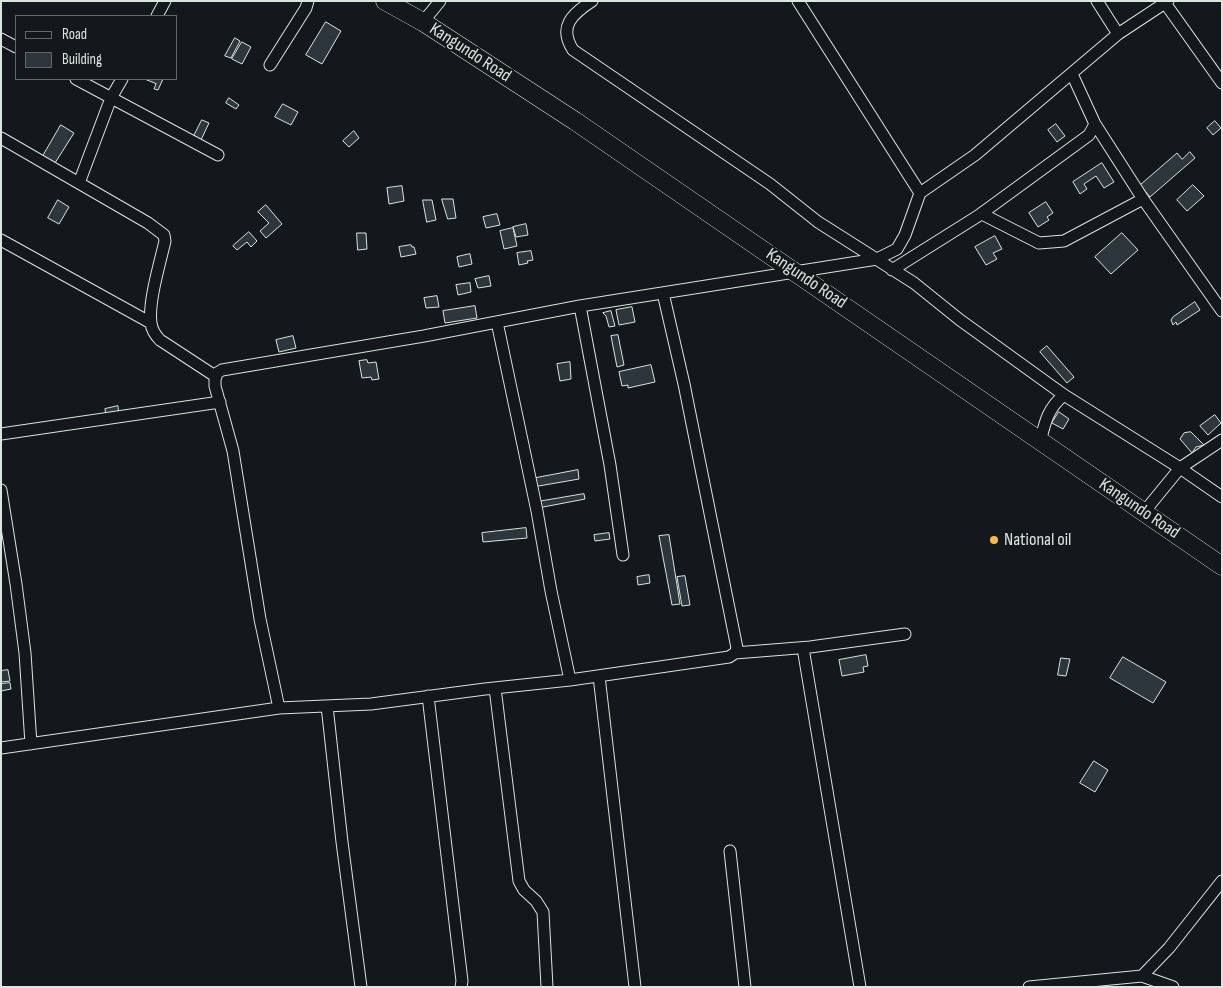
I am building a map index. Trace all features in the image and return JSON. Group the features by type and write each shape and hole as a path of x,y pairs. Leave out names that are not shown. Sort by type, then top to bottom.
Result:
{"highway":[{"name":"Kangundo Road","path":"385,1 423,22 575,120 1222,566"}],"street":[{"path":"157,15 165,1"},
{"path":"270,65 306,8 308,1"},
{"path":"423,22 440,1"},
{"path":"592,1 579,10 569,21 566,30 568,41 573,50 770,184 818,222 914,283 960,320 1064,394 1222,497"},
{"path":"798,1 920,193"},
{"path":"1097,1 1118,34"},
{"path":"279,708 260,618 233,451 215,386 217,372 424,336 580,306 877,259 897,249 905,236 920,193 975,155 1118,34 1166,2 1222,83"},
{"path":"1,39 15,46"},
{"path":"1072,74 1094,124 1143,199 1222,311"},
{"path":"78,80 218,155"},
{"path":"79,183 111,98 121,80"},
{"path":"892,270 982,214 1084,140 1089,135 1094,124"},
{"path":"1,138 148,223 164,236 165,241 151,309 151,323 154,334 160,340 215,376"},
{"path":"982,214 1038,243 1064,241 1143,199"},
{"path":"1,240 151,323"},
{"path":"1,748 279,708 370,704 570,680 730,657 737,648 684,384 663,293"},
{"path":"580,306 610,465 623,555"},
{"path":"497,322 570,680"},
{"path":"1040,442 1046,419 1055,402 1064,394"},
{"path":"1,434 220,402"},
{"path":"1144,512 1180,468 1222,440"},
{"path":"1,490 25,653 31,744"},
{"path":"735,653 804,648 905,634"},
{"path":"804,648 860,987"},
{"path":"599,676 635,987"},
{"path":"495,688 519,881 524,890 536,901 543,912 546,987"},
{"path":"428,696 457,935 461,987"},
{"path":"327,706 343,851 361,987"},
{"path":"730,851 745,987"},
{"path":"1144,980 1222,881"},
{"path":"1031,987 1144,980 1173,987"}],"building":[{"path":"326,22 341,31 322,64 306,55"},
{"path":"235,38 240,41 231,58 225,56"},
{"path":"242,42 251,47 242,64 232,59"},
{"path":"147,80 163,80 158,90 154,89 156,84"},
{"path":"229,98 239,105 236,109 226,103"},
{"path":"283,104 298,112 291,125 275,117"},
{"path":"202,120 209,123 200,142 193,138"},
{"path":"1215,121 1221,128 1213,135 1207,128"},
{"path":"1056,124 1065,136 1057,142 1048,130"},
{"path":"61,125 74,133 55,163 43,156"},
{"path":"354,131 359,138 349,147 343,141"},
{"path":"1190,152 1195,158 1150,197 1140,185 1177,153 1182,159"},
{"path":"1102,163 1114,182 1104,188 1096,176 1084,184 1087,189 1080,194 1073,182"},
{"path":"1193,185 1204,196 1187,211 1177,200"},
{"path":"402,186 404,201 389,204 387,188"},
{"path":"442,199 453,199 456,218 448,219"},
{"path":"58,200 69,207 59,224 48,218"},
{"path":"423,200 432,200 436,220 427,222"},
{"path":"1046,202 1053,213 1047,217 1049,220 1038,227 1029,213"},
{"path":"266,205 282,224 266,238 260,231 269,223 258,212"},
{"path":"497,214 500,225 486,228 483,217"},
{"path":"526,224 528,235 516,237 513,227"},
{"path":"513,228 517,246 504,249 500,231"},
{"path":"249,232 257,241 251,247 247,242 237,250 233,246"},
{"path":"357,233 366,233 367,249 358,250"},
{"path":"1122,233 1138,250 1111,274 1095,257"},
{"path":"995,236 1002,249 993,253 997,259 986,265 975,247"},
{"path":"411,245 414,247 416,254 401,257 399,247"},
{"path":"531,251 533,260 519,265 517,253"},
{"path":"470,254 472,264 459,267 457,257"},
{"path":"489,276 491,286 478,288 475,279"},
{"path":"470,283 471,292 458,295 456,285"},
{"path":"437,296 439,307 426,308 424,298"},
{"path":"1195,302 1200,310 1177,325 1176,322 1173,325 1171,320 1173,317"},
{"path":"475,306 477,318 445,323 443,311"},
{"path":"632,307 635,322 619,325 616,310"},
{"path":"611,311 615,326 609,327 606,316 603,313"},
{"path":"618,335 624,365 617,367 611,336"},
{"path":"293,336 296,348 279,352 276,340"},
{"path":"1047,346 1074,377 1067,383 1040,352"},
{"path":"367,360 368,363 376,362 379,379 372,380 371,377 362,378 359,361"},
{"path":"570,362 571,379 560,381 557,364"},
{"path":"651,365 655,382 628,388 628,385 622,386 619,372"},
{"path":"118,406 119,416 106,417 105,409"},
{"path":"1059,412 1069,419 1063,429 1052,423"},
{"path":"1215,415 1221,423 1208,435 1200,426"},
{"path":"1191,432 1204,445 1196,447 1192,453 1180,439 1184,433"},
{"path":"578,470 579,479 533,487 531,479"},
{"path":"584,494 585,499 538,508 537,502"},
{"path":"526,528 527,538 483,542 482,533"},
{"path":"609,533 610,539 595,541 594,535"},
{"path":"669,535 680,604 672,605 659,536"},
{"path":"649,575 650,583 638,585 637,577"},
{"path":"685,576 690,605 682,606 677,577"},
{"path":"866,655 868,666 863,667 864,672 842,676 839,660"},
{"path":"1123,657 1166,682 1153,703 1110,678"},
{"path":"1061,658 1070,659 1066,676 1058,675"},
{"path":"8,670 10,681 1,682 1,671"},
{"path":"10,683 11,689 1,691 1,684"},
{"path":"1094,761 1108,770 1095,792 1080,783"}],"place":[{"name":"National oil","path":"994,540"}]}
